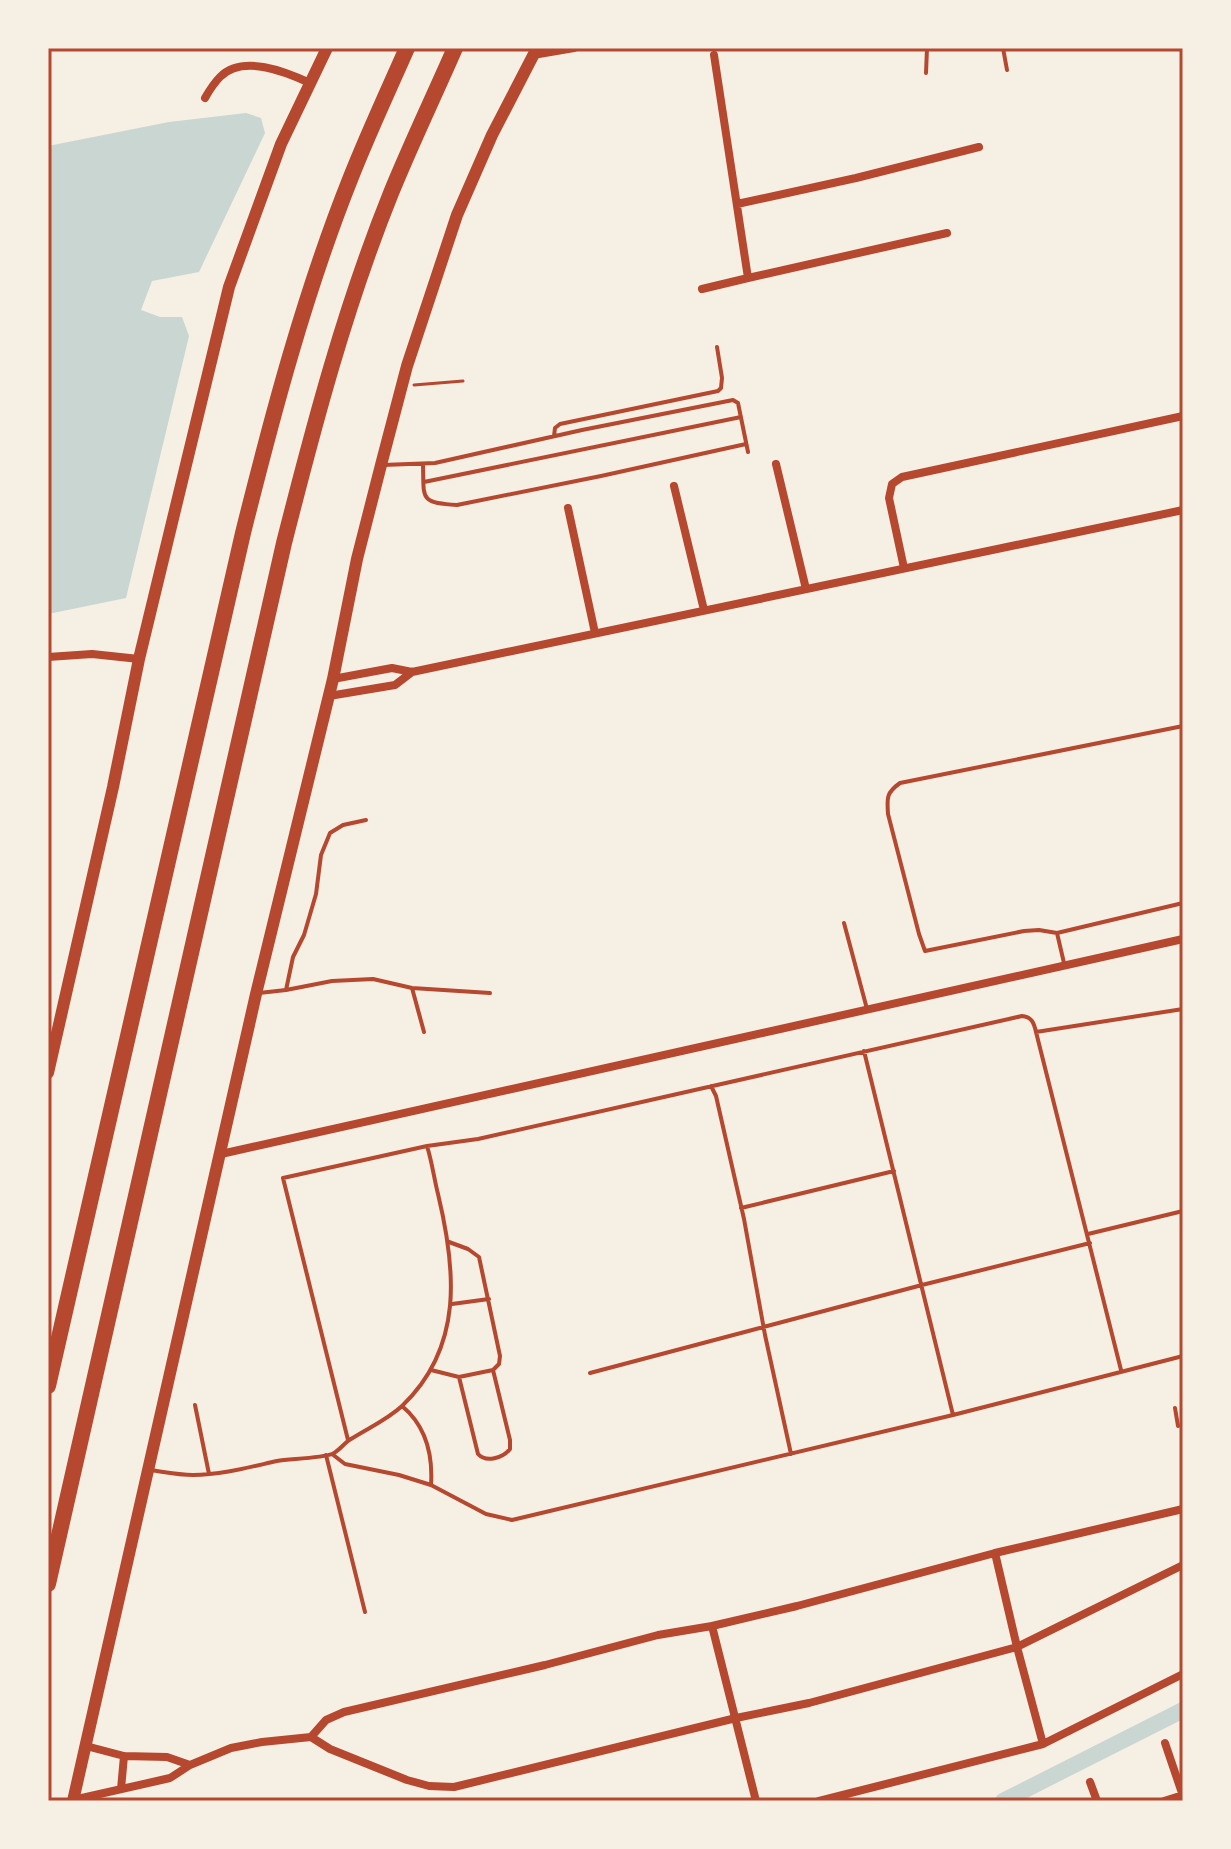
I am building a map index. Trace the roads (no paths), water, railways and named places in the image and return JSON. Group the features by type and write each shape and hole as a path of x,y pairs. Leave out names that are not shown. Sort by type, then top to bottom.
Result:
{"highway":[{"path":"48,1386 269,432 296,334 327,242 351,177 407,48"},
{"path":"48,1584 277,574 310,441 337,347 391,194 455,48"}],"main road":[{"path":"48,1073 139,659 229,287 281,144 327,48"},
{"path":"73,1800 256,994 329,696 357,559 381,465 402,387 457,215 492,135 535,52"}],"street":[{"path":"535,52 574,48"},
{"path":"714,55 748,278"},
{"path":"205,98 224,73 250,66 283,71 310,83"},
{"path":"737,204 979,147"},
{"path":"702,289 947,233"},
{"path":"904,568 889,498 892,484 902,477 1183,416"},
{"path":"776,464 806,589"},
{"path":"674,486 704,610"},
{"path":"568,508 595,633"},
{"path":"333,679 392,668 412,672 1183,510"},
{"path":"48,657 92,654 139,659"},
{"path":"329,696 395,685 412,672"},
{"path":"221,1154 1183,939"},
{"path":"311,1737 326,1720 344,1712 658,1635 797,1606 995,1553 1183,1509"},
{"path":"995,1553 1043,1744"},
{"path":"73,1800 170,1778 190,1765 231,1748 311,1737 330,1749 407,1780 429,1786 454,1787 809,1703 1017,1647 1183,1565"},
{"path":"712,1626 756,1801"},
{"path":"819,1801 1043,1744 1183,1674"},
{"path":"1164,1801 1183,1795 1165,1743"},
{"path":"86,1746 124,1756 167,1757 190,1765"},
{"path":"121,1789 124,1756"},
{"path":"1090,1782 1097,1801"}],"lane":[{"path":"926,73 927,48"},
{"path":"1003,48 1007,70"},
{"path":"554,436 555,428 560,424 718,391 722,378 717,347"},
{"path":"381,465 435,463 733,400 738,403 748,452"},
{"path":"424,482 741,417"},
{"path":"423,464 424,491 428,501 457,505 746,444"},
{"path":"1183,726 900,783 891,790 887,799 888,814 925,951 1024,931 1057,933 1183,903"},
{"path":"286,990 293,957 304,935 316,894 321,855 330,833 343,825 366,820"},
{"path":"844,923 867,1010"},
{"path":"1057,933 1064,966"},
{"path":"256,994 332,981 373,979 412,988 490,993"},
{"path":"412,988 424,1032"},
{"path":"1036,1032 1183,1009"},
{"path":"348,1440 283,1178 427,1146 478,1139 1022,1016 1033,1021 1121,1370"},
{"path":"864,1051 953,1415"},
{"path":"711,1086 716,1096 741,1208 791,1455"},
{"path":"148,1469 189,1475 209,1474 329,1454 402,1406 431,1370 450,1319 452,1304 449,1242 427,1146"},
{"path":"741,1208 894,1171"},
{"path":"1088,1234 1183,1211"},
{"path":"431,1370 459,1377 493,1370 499,1364 500,1356 479,1257 449,1242"},
{"path":"590,1373 1090,1243"},
{"path":"452,1304 489,1299"},
{"path":"329,1454 345,1464 431,1485 486,1514 512,1520 791,1455 1183,1356"},
{"path":"459,1377 478,1454 488,1459 506,1455 510,1449 493,1370"},
{"path":"195,1405 209,1474"},
{"path":"402,1406 415,1417 427,1442 432,1467 431,1485"},
{"path":"1175,1408 1178,1426"},
{"path":"329,1454 365,1612"}],"waterway":[{"path":"1003,1801 1183,1710"}]}
